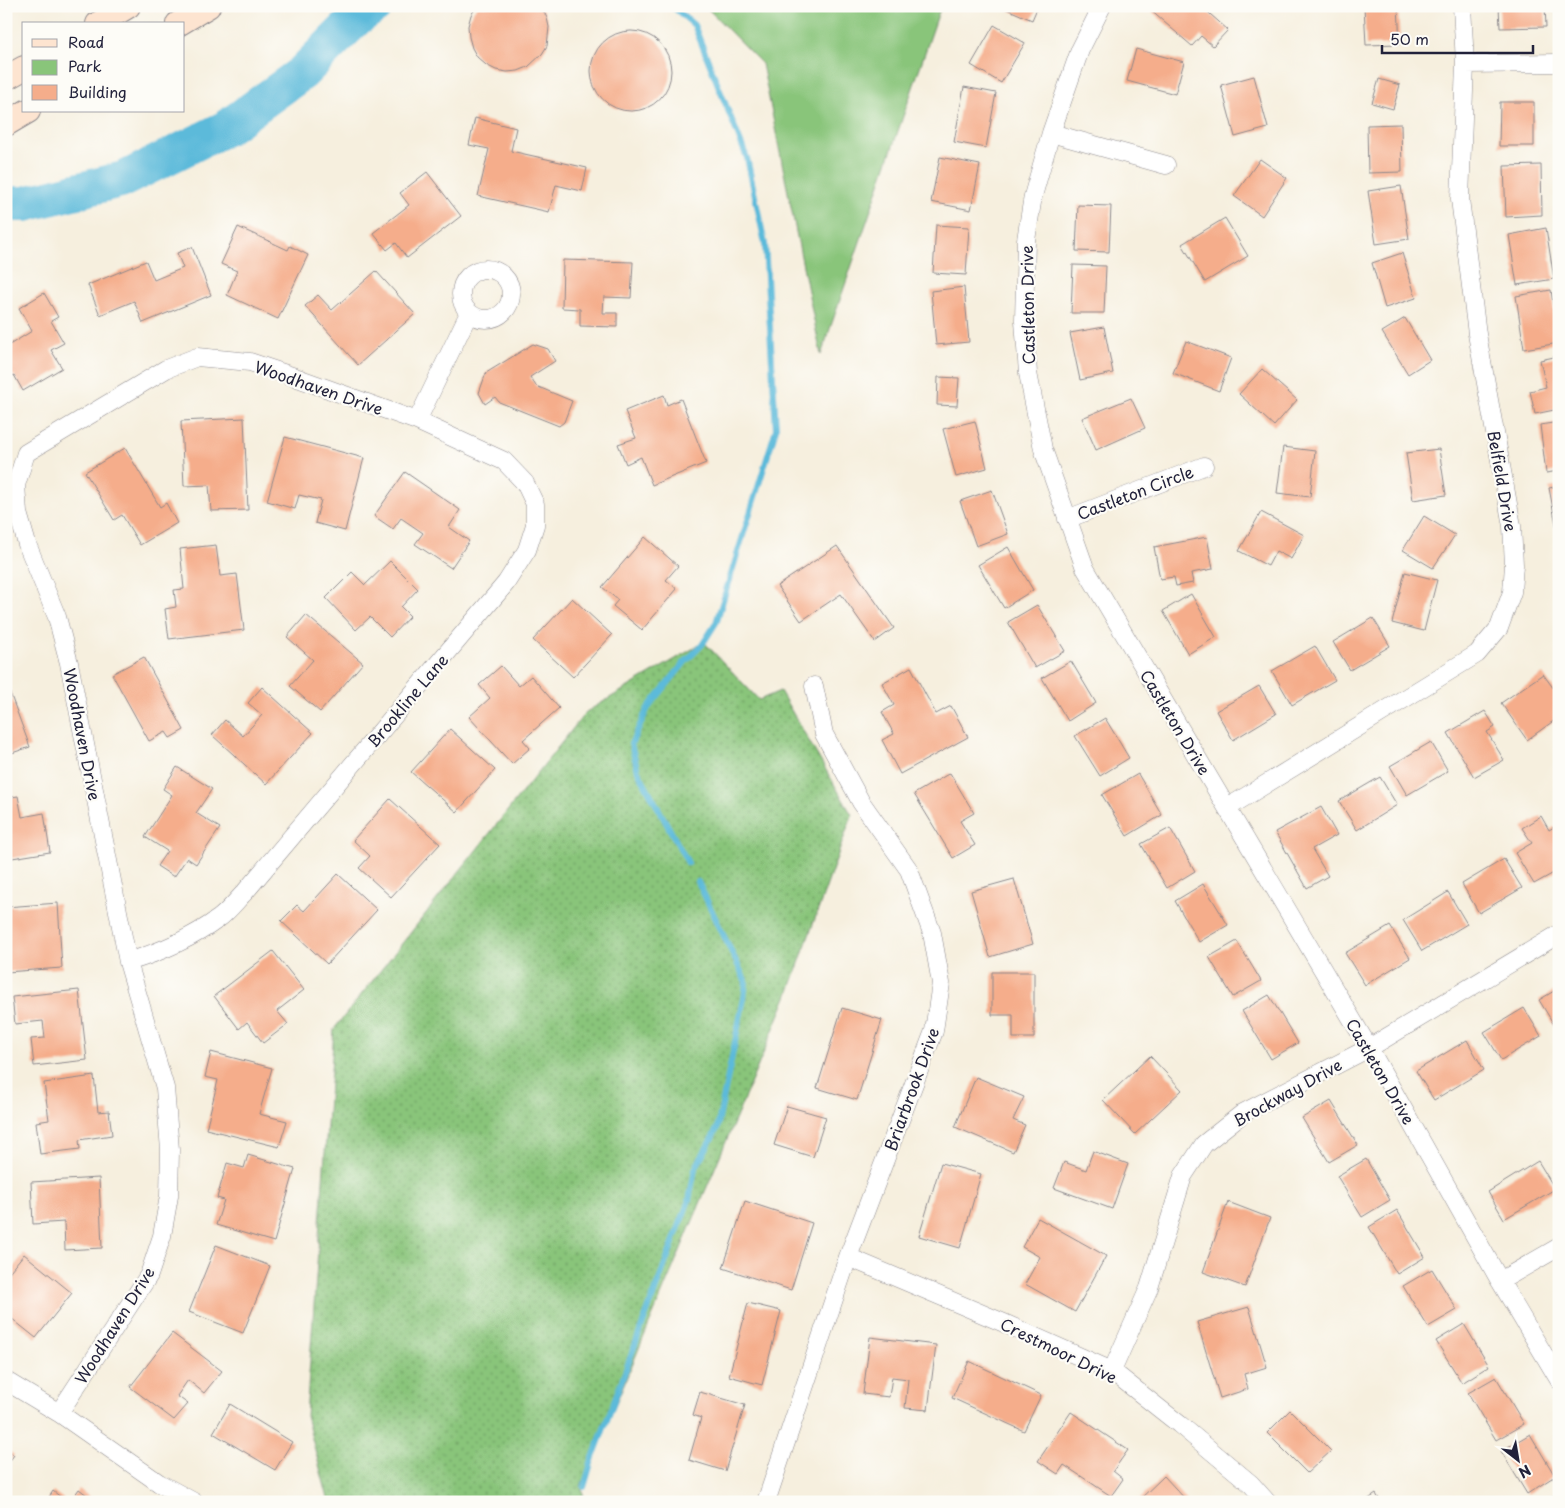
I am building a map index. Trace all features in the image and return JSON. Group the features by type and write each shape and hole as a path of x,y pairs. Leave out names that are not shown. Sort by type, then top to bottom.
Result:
{"main road":[{"path":"101,22 128,6"},
{"path":"181,22 208,6"},
{"path":"6,78 22,69"},
{"path":"6,124 26,112"}],"street":[{"name":"Castleton Drive","path":"1102,6 1080,50 1052,133 1034,196 1026,240 1024,321 1028,373 1043,449 1085,568 1368,1048 1500,1281 1559,1380"},
{"name":"Belfield Drive","path":"1227,808 1477,654 1499,628 1512,592 1514,565 1512,526 1477,334 1460,199 1465,64 1462,6"},
{"path":"1465,64 1559,62"},
{"path":"1052,133 1166,165"},
{"path":"417,421 470,313"},
{"name":"Woodhaven Drive","path":"59,1413 149,1275 162,1236 170,1196 170,1150 165,1088 128,962 69,663 57,617 27,544 18,513 16,485 26,453 166,369 198,357 250,362 417,421"},
{"name":"Brookline Lane","path":"128,962 160,953 192,936 219,918 239,898 506,583 527,550 535,526 535,504 526,483 504,461 417,421"},
{"name":"Castleton Circle","path":"1067,519 1204,466"},
{"name":"Briarbrook Drive","path":"766,1502 848,1257 934,1030 941,983 932,932 909,870 861,802 824,734 814,686"},
{"name":"Brockway Drive","path":"1112,1371 1149,1288 1183,1176 1204,1144 1243,1113 1368,1048 1559,934"},
{"path":"1500,1281 1559,1247"},
{"name":"Crestmoor Drive","path":"848,1257 1112,1371 1251,1484 1267,1502"},
{"path":"6,1381 59,1413 160,1483 194,1502"}],"green space":[{"path":"705,6 941,6 821,355 762,64"},
{"path":"704,642 759,700 780,691 852,815 787,997 581,1486 585,1502 329,1502 306,1416 334,1029 586,712"}],"building":[{"path":"477,6 541,6 549,27 547,46 542,54 528,67 518,71 496,70 486,65 477,57 469,37 468,26 471,15"},
{"path":"1000,6 1038,6 1032,20"},
{"path":"1151,6 1201,6 1228,30 1213,46 1201,36 1192,46 1149,9"},
{"path":"1364,6 1398,6 1400,44 1366,45"},
{"path":"1499,6 1545,6 1546,27 1500,28"},
{"path":"994,25 1025,43 1001,83 971,65"},
{"path":"623,31 639,31 660,42 671,63 671,79 660,100 639,111 623,111 609,105 597,93 591,79 591,63 597,49 609,37"},
{"path":"1136,49 1184,62 1175,94 1127,81"},
{"path":"1254,76 1268,128 1235,137 1221,85"},
{"path":"1379,79 1400,85 1393,109 1372,103"},
{"path":"964,87 996,93 986,148 954,142"},
{"path":"1500,102 1534,102 1534,146 1499,146"},
{"path":"475,118 516,128 511,151 587,168 582,191 556,185 549,212 478,196 489,149 469,145"},
{"path":"1401,124 1402,172 1368,173 1367,125"},
{"path":"940,157 980,165 971,210 931,202"},
{"path":"1260,159 1287,178 1262,216 1234,196"},
{"path":"1541,165 1542,215 1506,217 1504,166"},
{"path":"427,172 461,216 407,258 396,243 387,250 373,233 409,205 400,193"},
{"path":"1401,186 1409,239 1376,244 1368,191"},
{"path":"1078,205 1111,206 1109,252 1076,251"},
{"path":"1225,218 1248,256 1205,282 1182,244"},
{"path":"936,225 969,227 966,275 933,273"},
{"path":"238,227 288,250 290,246 308,255 278,319 227,295 237,271 221,264"},
{"path":"1546,228 1554,279 1517,285 1509,235"},
{"path":"192,247 211,295 143,323 134,301 100,315 88,285 146,261 154,280 183,268 177,253"},
{"path":"1402,253 1416,298 1385,308 1372,263"},
{"path":"563,260 633,262 631,298 604,297 603,313 617,313 617,327 580,326 580,309 562,308"},
{"path":"1073,265 1106,266 1104,313 1071,313"},
{"path":"376,271 415,314 358,365 305,306 318,295 332,310"},
{"path":"964,287 969,342 936,345 931,291"},
{"path":"1551,290 1559,343 1524,349 1516,296"},
{"path":"44,293 58,317 51,321 64,343 51,350 62,368 23,391 14,375 6,380 6,347 32,331 19,308"},
{"path":"1405,318 1430,360 1408,374 1382,332"},
{"path":"1104,327 1113,373 1080,380 1070,333"},
{"path":"1186,341 1231,358 1219,391 1173,373"},
{"path":"533,344 548,349 555,361 530,377 536,386 572,401 564,422 559,426 499,402 495,397 485,404 479,393 486,373"},
{"path":"1559,356 1559,409 1535,414 1530,391 1546,387 1540,360"},
{"path":"1262,369 1297,400 1274,426 1239,394"},
{"path":"938,377 959,378 957,406 937,405"},
{"path":"664,395 667,405 681,399 706,463 652,485 641,457 626,464 618,444 636,438 625,411"},
{"path":"1131,398 1145,428 1096,450 1082,418"},
{"path":"244,418 248,510 211,511 209,485 184,486 181,421"},
{"path":"975,421 987,468 956,477 943,429"},
{"path":"1559,422 1559,471 1546,473 1540,425"},
{"path":"285,437 364,458 345,531 315,523 321,500 299,495 295,509 267,501"},
{"path":"1283,447 1315,451 1310,497 1277,493"},
{"path":"125,448 160,507 166,503 177,523 140,545 122,515 114,520 85,472"},
{"path":"1439,449 1446,495 1413,500 1406,453"},
{"path":"405,472 460,510 449,527 469,541 451,568 415,544 423,533 401,518 393,529 374,516"},
{"path":"1559,486 1559,535 1558,535 1549,488"},
{"path":"992,490 1008,534 976,546 960,501"},
{"path":"1261,512 1304,535 1291,559 1276,551 1268,566 1239,551"},
{"path":"1424,516 1455,535 1433,568 1403,550"},
{"path":"645,537 678,566 666,580 677,589 642,630 613,606 618,600 602,587"},
{"path":"1207,537 1213,569 1191,573 1193,583 1176,586 1174,577 1160,579 1154,547"},
{"path":"216,545 220,576 237,574 244,630 169,639 165,609 176,607 174,590 184,589 180,549"},
{"path":"837,546 894,628 875,642 841,594 801,621 777,586"},
{"path":"1008,547 1033,590 1004,608 978,565"},
{"path":"390,561 418,589 401,607 410,616 390,637 370,617 356,630 326,598 352,572 365,585"},
{"path":"1405,572 1437,580 1424,631 1392,623"},
{"path":"1191,594 1216,637 1188,654 1163,611"},
{"path":"572,598 612,635 573,677 533,640"},
{"path":"1037,605 1065,651 1035,668 1008,622"},
{"path":"306,615 363,663 320,712 290,686 313,660 287,637"},
{"path":"1373,618 1390,646 1350,670 1333,642"},
{"path":"1315,646 1335,680 1292,705 1272,671"},
{"path":"144,657 184,730 170,738 166,732 149,741 112,674"},
{"path":"1071,661 1096,703 1068,721 1042,678"},
{"path":"501,666 519,686 531,676 559,708 523,740 530,748 512,764 469,717 490,698 479,685"},
{"path":"911,667 936,714 951,706 968,737 900,774 882,740 894,734 882,712 894,705 882,683"},
{"path":"1543,674 1559,696 1559,717 1527,740 1501,703"},
{"path":"1259,686 1276,714 1233,740 1216,711"},
{"path":"262,687 313,733 266,784 212,735 225,720 243,736 262,715 248,703"},
{"path":"10,693 30,747 6,755 6,694"},
{"path":"1485,711 1495,727 1487,732 1504,760 1474,777 1448,733"},
{"path":"1105,718 1129,758 1100,776 1075,736"},
{"path":"450,729 495,770 457,812 411,772"},
{"path":"1431,742 1448,771 1407,795 1390,766"},
{"path":"177,767 212,789 196,813 220,828 196,864 187,858 174,877 157,866 167,851 145,837 172,795 163,789"},
{"path":"950,773 974,813 960,821 975,845 953,858 914,794"},
{"path":"1138,774 1162,815 1127,836 1102,795"},
{"path":"1380,777 1397,805 1357,830 1339,801"},
{"path":"18,796 22,817 44,813 50,852 6,859 6,798"},
{"path":"390,799 440,844 391,897 359,868 370,856 353,840"},
{"path":"1321,807 1337,835 1312,849 1328,876 1307,888 1275,832"},
{"path":"1541,816 1549,830 1556,826 1559,831 1559,870 1534,884 1515,853 1532,843 1522,828"},
{"path":"1170,828 1195,871 1167,888 1141,844"},
{"path":"1504,859 1522,888 1479,913 1462,884"},
{"path":"338,874 377,910 327,964 281,921 297,905 304,911"},
{"path":"1014,879 1033,944 990,957 971,891"},
{"path":"1203,884 1228,925 1199,942 1175,901"},
{"path":"1448,892 1467,924 1422,951 1403,920"},
{"path":"58,903 62,968 6,972 6,907"},
{"path":"1390,926 1410,958 1365,985 1345,953"},
{"path":"1237,941 1261,981 1233,997 1209,957"},
{"path":"273,951 304,990 277,1011 288,1024 263,1043 247,1022 239,1029 214,996"},
{"path":"992,972 1034,972 1034,1038 1013,1038 1013,1015 992,1015"},
{"path":"1559,988 1559,1026 1556,1028 1539,1000"},
{"path":"79,990 87,1060 34,1066 31,1039 45,1038 43,1021 15,1024 12,997"},
{"path":"1269,995 1298,1043 1271,1059 1242,1011"},
{"path":"842,1008 882,1020 857,1100 817,1088"},
{"path":"1524,1008 1541,1036 1501,1060 1484,1032"},
{"path":"1467,1040 1484,1070 1434,1100 1416,1071"},
{"path":"211,1052 272,1068 259,1114 287,1121 279,1147 206,1129 218,1080 205,1077"},
{"path":"1150,1056 1182,1090 1135,1134 1103,1100"},
{"path":"94,1076 98,1112 109,1111 112,1135 79,1140 80,1149 40,1154 36,1122 49,1120 44,1083"},
{"path":"976,1077 1024,1097 1013,1120 1025,1125 1013,1152 955,1127"},
{"path":"1331,1101 1358,1145 1329,1162 1302,1118"},
{"path":"787,1106 826,1117 813,1157 774,1145"},
{"path":"1093,1151 1128,1164 1112,1209 1054,1188 1064,1162 1086,1170"},
{"path":"248,1155 295,1169 274,1242 216,1225 224,1200 217,1198 227,1163 244,1168"},
{"path":"1366,1159 1390,1200 1362,1217 1337,1176"},
{"path":"1538,1161 1555,1189 1504,1219 1488,1192"},
{"path":"941,1163 981,1174 960,1248 919,1236"},
{"path":"99,1178 102,1248 65,1250 64,1222 33,1224 31,1182"},
{"path":"745,1201 812,1223 791,1290 723,1268"},
{"path":"1228,1202 1270,1218 1245,1287 1203,1272"},
{"path":"1397,1210 1425,1257 1397,1274 1369,1227"},
{"path":"1038,1218 1106,1256 1075,1312 1025,1284 1040,1257 1022,1247"},
{"path":"216,1245 270,1266 243,1333 189,1312"},
{"path":"24,1254 72,1293 36,1338 6,1314 6,1276"},
{"path":"1432,1269 1457,1310 1428,1327 1403,1286"},
{"path":"748,1303 781,1311 762,1385 729,1376"},
{"path":"1249,1307 1267,1367 1244,1374 1248,1389 1220,1398 1197,1322"},
{"path":"1464,1324 1489,1366 1462,1383 1436,1341"},
{"path":"172,1333 222,1371 204,1393 188,1380 177,1396 188,1404 174,1420 130,1387"},
{"path":"870,1337 936,1345 928,1410 905,1408 908,1379 892,1377 889,1397 863,1394"},
{"path":"969,1361 1041,1395 1024,1431 952,1398"},
{"path":"1496,1377 1524,1424 1496,1440 1468,1393"},
{"path":"700,1392 745,1405 725,1471 689,1460 701,1418 693,1415"},
{"path":"230,1404 292,1442 275,1470 213,1433"},
{"path":"1290,1410 1331,1451 1307,1473 1267,1433"},
{"path":"1071,1412 1128,1450 1113,1471 1123,1479 1111,1496 1064,1465 1058,1474 1038,1461"},
{"path":"1530,1434 1555,1476 1527,1494 1501,1451"},
{"path":"6,1449 14,1455 6,1466"},
{"path":"1164,1476 1188,1502 1137,1502"},
{"path":"79,1489 96,1502 70,1502"},
{"path":"53,1491 67,1502 46,1502"},
{"path":"1559,1492 1559,1502 1543,1502"},
{"path":"1376,1494 1381,1502 1364,1502"}],"waterway":[{"path":"6,204 25,204 124,179 226,128 302,73 357,18 375,6"},
{"path":"672,6 694,25 747,158 765,244 776,429 716,623 702,645 685,662 648,708 631,744 638,771 688,863"},
{"path":"584,1487 591,1463 689,1200 695,1169 717,1129 744,998 746,982 698,882"}]}
